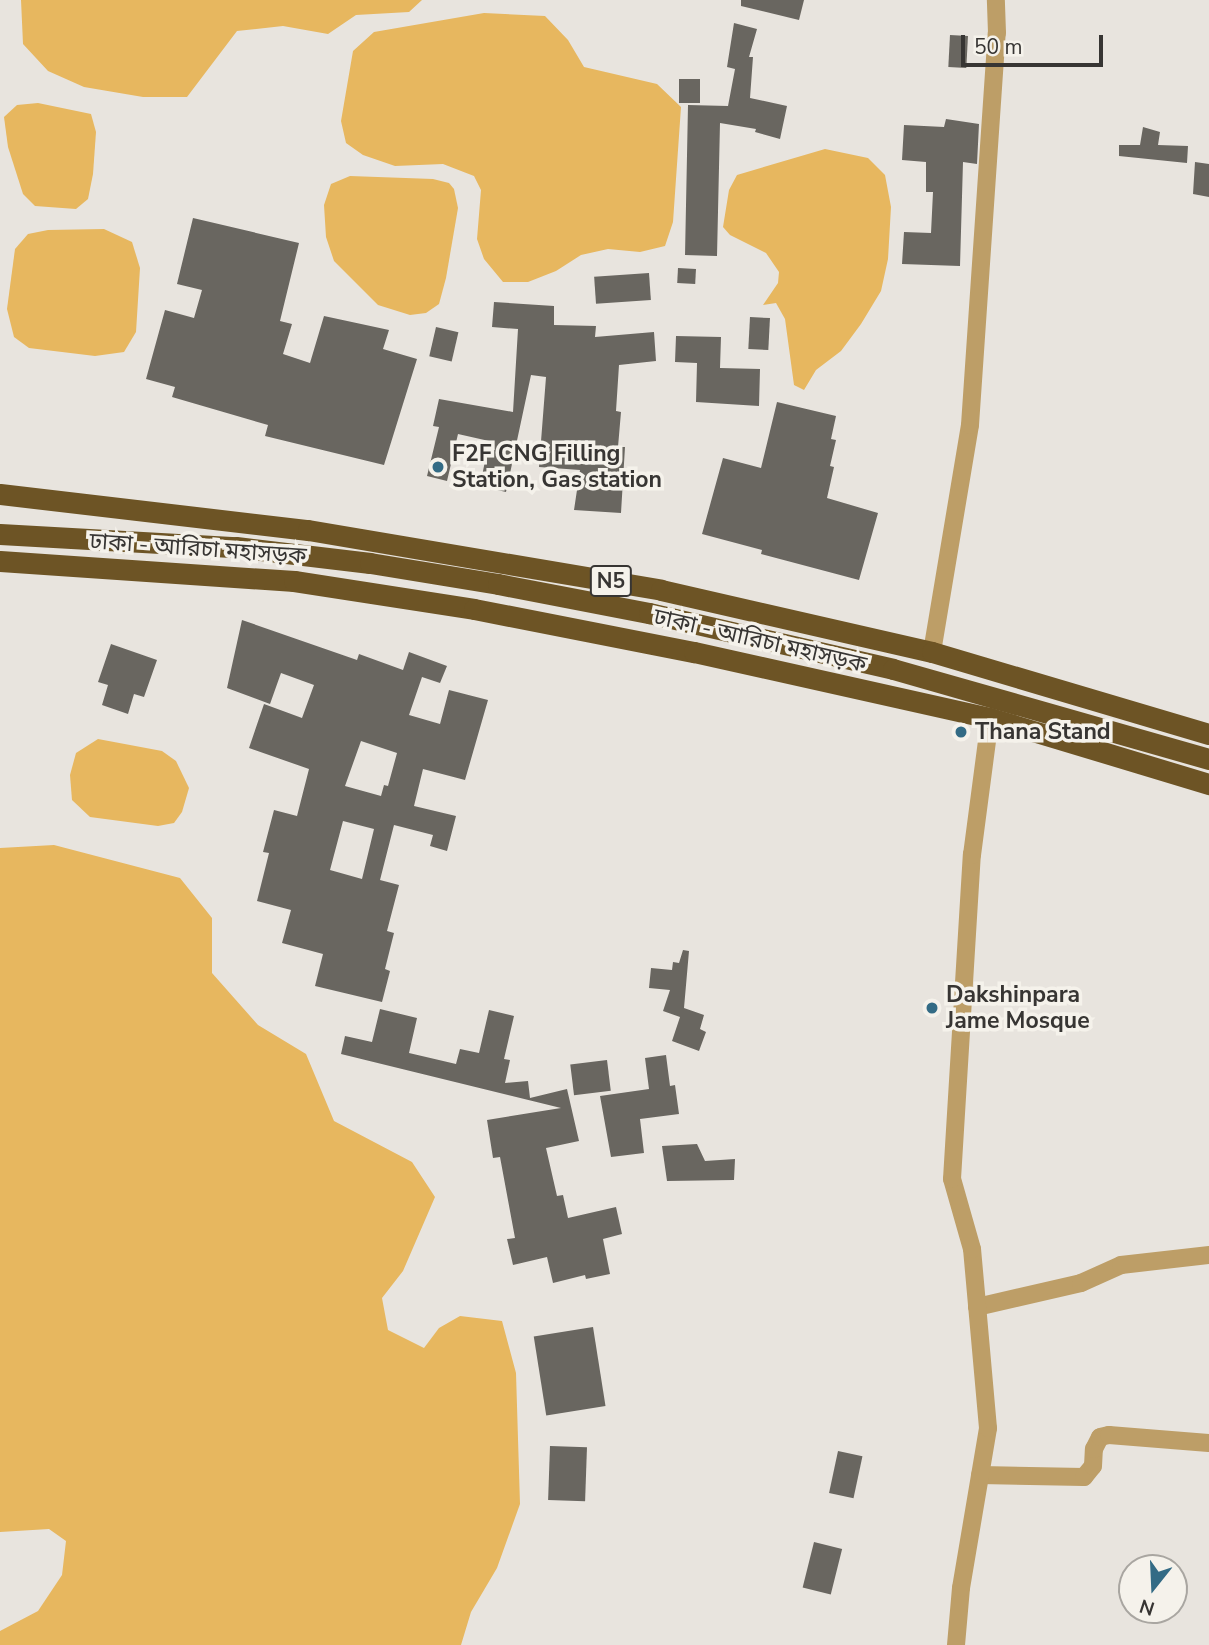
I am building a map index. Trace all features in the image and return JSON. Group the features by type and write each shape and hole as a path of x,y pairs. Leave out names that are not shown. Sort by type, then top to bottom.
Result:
{"highway":[{"name":"N5","path":"0,494 308,530 661,590 932,652 1209,734"},
{"name":"N5","path":"0,534 236,547 370,563 649,612 893,670 1209,759"},
{"name":"ঢাকা - আরিচা মহাসড়ক","path":"0,561 294,581 474,608 694,652 990,718 1209,784"}],"street":[{"path":"932,652 970,425 997,33 996,0"},
{"path":"956,1645 961,1588 988,1428 972,1249 951,1179 972,855 990,718"},
{"path":"978,1307 1081,1283 1121,1265 1209,1255"},
{"path":"980,1475 1084,1477 1093,1466 1094,1449 1100,1437 1109,1435 1209,1443"}],"shaded area":[{"path":"21,0 422,0 409,12 356,15 328,34 283,26 237,31 187,97 143,97 84,87 48,71 23,44"},
{"path":"484,13 545,16 568,40 584,67 657,84 681,107 673,222 665,246 640,252 608,249 581,255 556,271 528,282 503,282 484,259 477,239 481,190 474,176 443,164 395,166 363,155 346,143 341,121 353,51 374,32"},
{"path":"38,103 91,114 96,132 93,174 88,199 76,209 35,206 23,194 8,147 4,117 17,105"},
{"path":"825,149 868,158 885,175 891,207 888,259 881,291 861,324 841,351 816,370 804,390 794,385 785,319 776,303 763,305 778,283 779,272 766,253 730,235 723,227 729,190 737,175"},
{"path":"350,176 433,179 449,183 454,189 458,208 446,278 439,304 426,313 410,315 378,305 334,261 326,237 324,205 331,184"},
{"path":"104,229 132,242 140,268 136,332 124,352 95,356 29,348 14,337 7,309 15,249 28,234 48,230"},
{"path":"98,739 162,751 176,761 189,788 182,812 174,823 158,826 90,817 72,800 70,775 76,753"},
{"path":"54,845 180,878 212,918 212,973 258,1025 306,1054 334,1121 412,1162 435,1197 403,1271 382,1298 388,1330 424,1348 439,1328 460,1316 502,1321 516,1373 520,1504 497,1568 471,1612 461,1645 0,1645 0,1631 38,1611 62,1575 66,1541 49,1529 0,1532 0,848"}],"building":[{"path":"741,0 804,0 799,20 741,6"},
{"path":"734,23 757,29 749,57 753,57 750,98 787,106 780,139 755,132 756,129 720,123 717,256 685,255 688,105 728,106 735,69 727,67"},
{"path":"950,35 968,36 966,68 948,67"},
{"path":"679,79 700,79 700,103 679,103"},
{"path":"946,119 979,124 977,164 963,162 960,266 902,264 904,232 931,233 933,192 926,192 926,162 902,160 904,125 944,127"},
{"path":"1143,127 1160,132 1158,145 1188,146 1187,163 1119,156 1119,145 1140,145"},
{"path":"1195,162 1209,164 1209,197 1193,194"},
{"path":"193,218 299,243 280,321 292,324 283,354 310,363 324,316 389,330 383,349 417,359 384,465 265,436 268,425 172,397 175,387 146,379 165,310 194,318 202,290 177,284"},
{"path":"678,268 696,269 695,284 677,283"},
{"path":"649,273 651,300 596,304 594,277"},
{"path":"494,302 554,306 554,325 596,326 595,337 654,332 656,361 619,365 616,411 621,412 618,447 625,447 621,513 574,510 580,470 539,467 546,377 531,375 506,492 480,486 489,441 458,434 447,481 427,476 439,427 433,426 439,399 513,412 518,329 492,327"},
{"path":"750,317 770,318 768,350 748,349"},
{"path":"436,327 458,332 452,361 429,356"},
{"path":"676,336 721,337 720,368 760,369 759,406 696,402 697,363 675,362"},
{"path":"777,402 836,416 831,439 836,440 830,466 834,467 827,498 878,513 859,580 761,554 762,550 702,534 723,458 761,468"},
{"path":"242,620 357,660 359,654 403,670 409,652 447,666 440,683 422,677 409,715 440,724 449,690 488,700 465,780 423,769 414,806 456,816 447,851 430,846 433,835 394,825 380,880 399,885 387,931 394,933 385,969 390,971 382,1002 315,986 323,954 282,943 291,910 257,901 269,853 263,852 274,810 297,816 309,769 249,748 264,704 302,718 314,685 281,673 270,704 227,688","holes":["361,741 397,753 388,786 384,785 381,796 345,786","343,821 374,829 362,879 330,870"]},
{"path":"111,644 157,660 144,697 134,694 128,714 102,705 108,685 98,682"},
{"path":"683,950 689,951 684,1008 704,1015 700,1029 706,1032 699,1051 672,1041 680,1017 663,1011 670,990 649,988 651,968 672,970 673,962 679,963"},
{"path":"380,1009 417,1018 409,1053 456,1064 460,1049 479,1053 489,1010 514,1016 504,1059 510,1060 505,1083 528,1081 530,1098 567,1089 579,1141 546,1148 557,1196 563,1195 568,1218 616,1207 622,1234 603,1239 610,1274 586,1279 585,1275 553,1283 547,1257 513,1265 507,1239 515,1238 500,1157 493,1158 487,1120 561,1108 341,1054 345,1036 372,1042"},
{"path":"666,1055 670,1086 675,1085 679,1114 640,1119 644,1153 611,1157 600,1096 649,1089 645,1058"},
{"path":"607,1060 611,1091 574,1095 570,1065"},
{"path":"697,1144 705,1161 735,1159 734,1180 667,1181 662,1146"},
{"path":"593,1327 606,1406 546,1415 534,1336"},
{"path":"550,1446 587,1447 585,1501 548,1500"},
{"path":"838,1451 862,1456 854,1498 829,1493"},
{"path":"814,1542 842,1549 831,1595 803,1588"}],"place":[{"name":"F2F CNG Filling Station, Gas station","path":"438,467"},
{"name":"Thana Stand","path":"961,732"},
{"name":"Dakshinpara Jame Mosque","path":"932,1008"}]}
